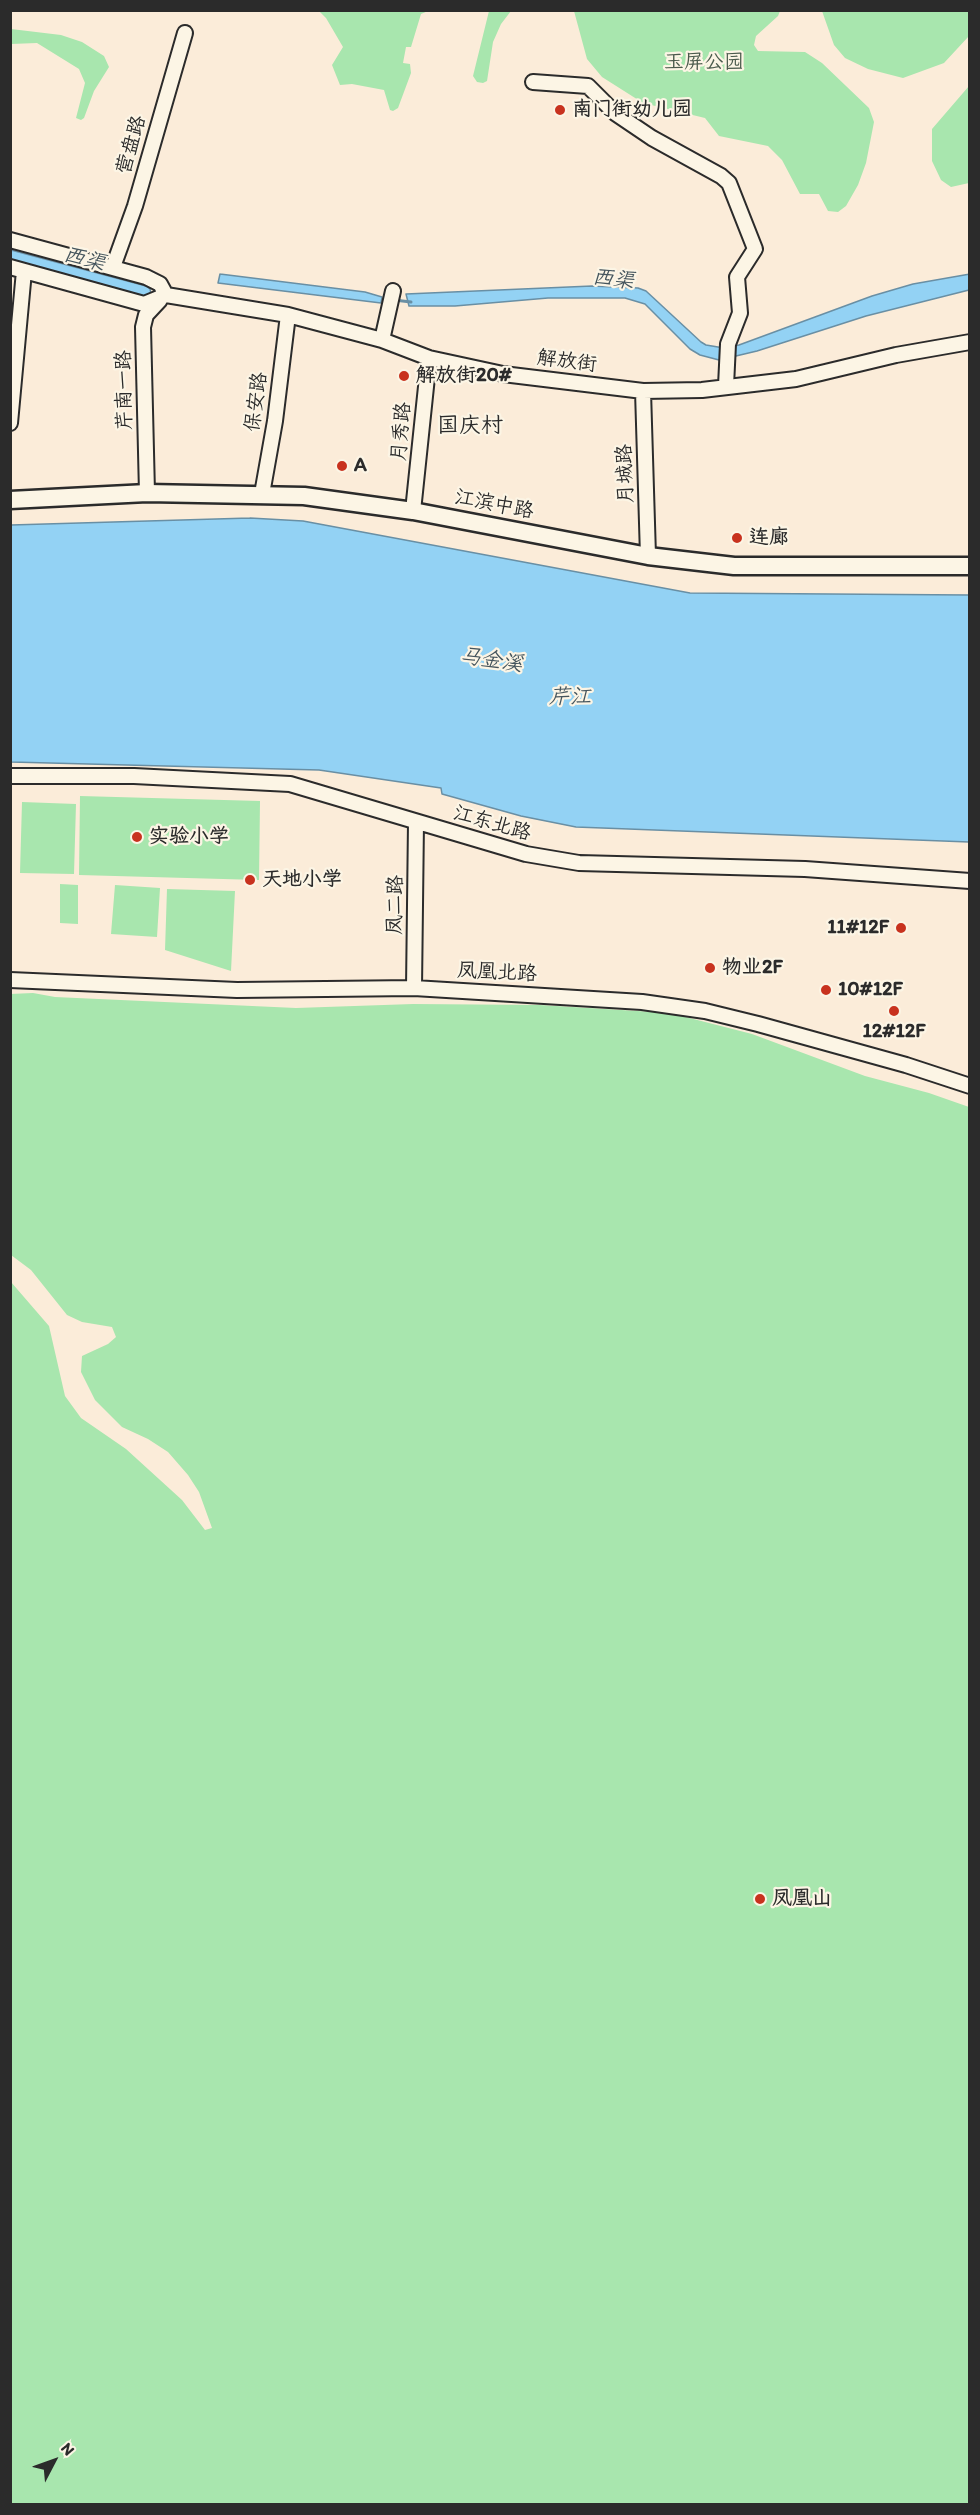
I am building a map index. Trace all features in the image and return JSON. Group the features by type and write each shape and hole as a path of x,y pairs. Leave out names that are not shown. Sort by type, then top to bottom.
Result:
{"main road":[{"name":"江滨中路","path":"10,500 147,493 304,496 413,511 648,556 734,566 969,566"}],"street":[{"name":"营盘路","path":"113,267 135,206 185,33"},
{"path":"533,82 584,84 615,113 652,138 726,178 755,249 738,277 740,313 728,344 726,386"},
{"name":"解放街","path":"10,240 153,280 160,284 166,295"},
{"name":"解放街","path":"17,269 144,304 166,295 288,315 382,340 429,358 503,374 643,391 702,390 796,379 896,355 969,342"},
{"path":"10,423 17,269"},
{"path":"382,340 393,291"},
{"name":"芹南一路","path":"147,493 143,327 146,315 152,306 166,295"},
{"name":"保安路","path":"262,494 275,421 288,315"},
{"name":"月秀路","path":"413,511 429,358"},
{"name":"月城路","path":"643,391 648,556"},
{"name":"江东北路","path":"10,776 134,776 290,784 526,854 579,863 805,869 969,881"},
{"name":"凤二路","path":"414,988 416,822"},
{"name":"凤凰北路","path":"10,980 237,990 414,988 581,997 705,1011 906,1065 969,1086"}],"green space":[{"path":"319,11 428,11 421,14 411,47 406,47 403,63 410,64 411,73 398,108 390,110 384,90 352,84 340,85 332,65 343,47 326,18"},
{"path":"489,11 511,11 501,24 493,42 487,81 483,83 477,82 473,76"},
{"name":"玉屏公园","path":"574,11 780,11 778,16 756,36 754,45 758,51 805,52 822,63 869,108 874,122 866,163 858,185 846,206 838,212 828,211 819,194 800,194 782,160 768,146 719,136 705,118 643,103 602,77 587,59"},
{"path":"822,11 969,11 969,36 944,63 903,78 868,69 845,58 834,45"},
{"path":"11,29 61,35 82,42 104,56 109,67 94,91 84,118 81,120 76,118 85,83 79,69 37,43 11,44"},
{"path":"969,86 969,183 951,187 941,180 932,161 932,129"},
{"path":"80,796 260,801 259,880 79,875"},
{"path":"22,802 76,804 74,874 20,873"},
{"path":"60,884 78,885 78,924 60,923"},
{"path":"115,885 160,888 157,937 111,934"},
{"path":"167,889 235,891 231,971 165,950"},
{"path":"33,993 55,997 296,1008 413,1004 540,1005 670,1013 752,1034 865,1076 929,1093 969,1107 969,2504 11,2504 11,1282 49,1326 65,1396 81,1418 126,1449 182,1500 205,1530 212,1528 199,1492 188,1475 168,1452 148,1439 122,1427 95,1400 81,1372 82,1356 108,1344 116,1337 112,1327 82,1322 67,1315 31,1270 11,1255 10,994"}],"water":[{"path":"11,250 146,286 150,289 151,294 143,296 11,260"},
{"path":"220,274 365,292 382,297 381,303 218,283"},
{"path":"970,274 969,290 866,316 757,351 719,360 700,355 690,349 645,304 625,298 548,298 455,306 409,306 406,294 592,286 638,288 646,291 701,342 724,348 739,345 872,296 913,284"},
{"name":"芹江","path":"250,518 303,521 690,593 969,595 969,842 576,827 521,816 442,794 441,788 319,770 11,762 11,525"}],"waterway":[{"name":"西渠","path":"394,300 411,302"}],"place":[{"name":"南门街幼儿园","path":"560,110"},
{"name":"解放街20#","path":"404,376"},
{"name":"A","path":"342,466"},
{"name":"连廊","path":"737,538"},
{"name":"实验小学","path":"137,837"},
{"name":"天地小学","path":"250,880"},
{"name":"11#12F","path":"901,928"},
{"name":"物业2F","path":"710,968"},
{"name":"10#12F","path":"826,990"},
{"name":"12#12F","path":"894,1011"},
{"name":"凤凰山","path":"760,1899"}],"district":[{"name":"国庆村","path":"470,426"}],"water label":[{"name":"马金溪","path":"491,661"}]}
